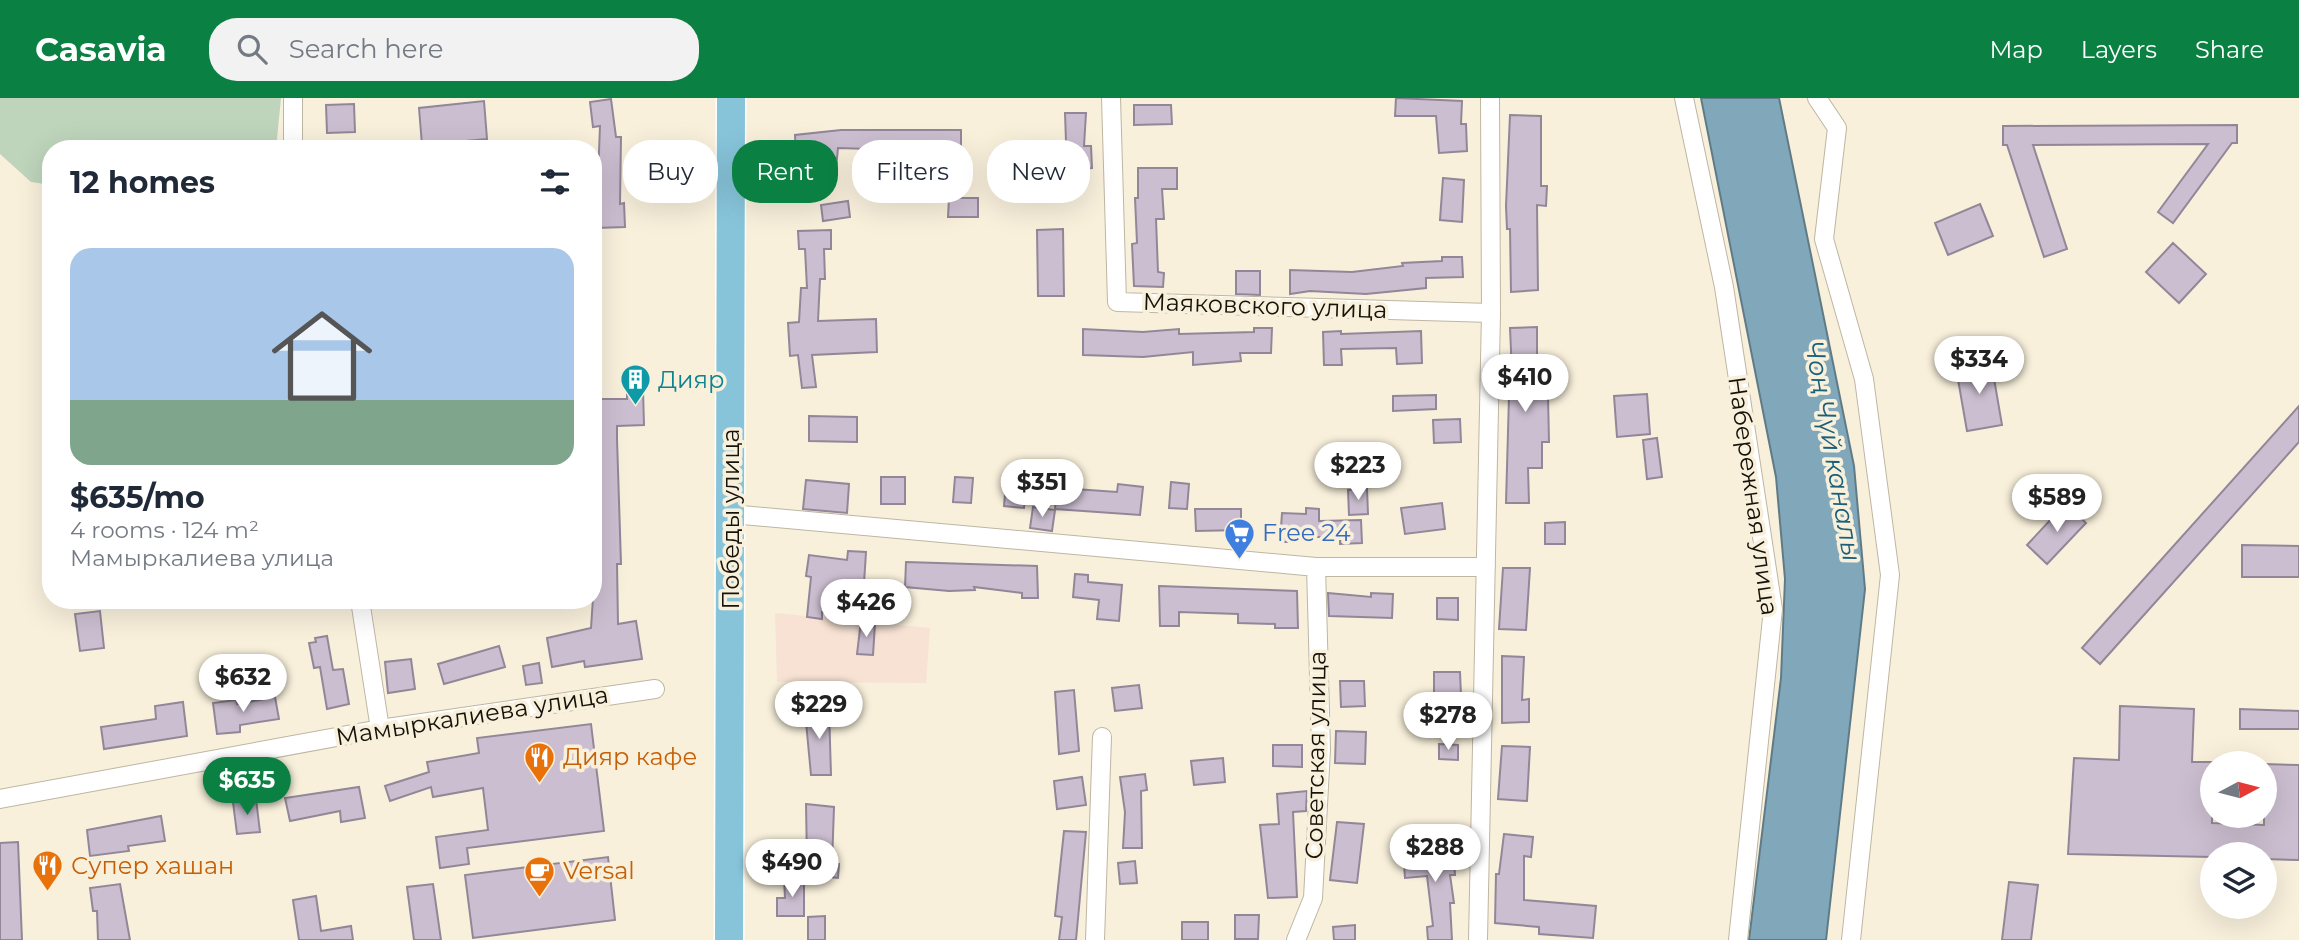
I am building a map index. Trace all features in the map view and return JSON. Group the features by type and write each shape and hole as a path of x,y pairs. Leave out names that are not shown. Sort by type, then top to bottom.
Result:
{"main road":[{"name":"Победы улица","path":"729,940 731,98"}],"street":[{"path":"293,98 293,140"},
{"name":"Маяковского улица","path":"1111,98 1117,302 1491,313"},
{"path":"1478,940 1491,313 1490,98"},
{"name":"Набережная улица","path":"1684,98 1724,287 1773,609 1738,940"},
{"path":"1817,98 1837,128 1824,239 1864,379 1890,575 1851,940"},
{"path":"731,514 1316,567 1486,567"},
{"name":"Советская улица","path":"1296,940 1313,898 1321,749 1316,567"},
{"path":"361,609 380,729"},
{"name":"Мамыркалиева улица","path":"0,799 380,729 655,689"},
{"path":"1095,940 1102,737"}],"shaded area":[{"path":"775,613 930,628 926,683 777,682"}],"green space":[{"path":"0,98 281,98 277,140 42,140 42,184 31,182 0,154"}],"water":[{"name":"Чоң Чүй каналы","path":"1701,98 1779,98 1854,466 1865,589 1826,940 1749,940 1781,678 1785,579 1776,477"}],"building":[{"path":"1396,98 1462,101 1461,124 1466,124 1467,151 1439,153 1436,116 1395,116"},
{"path":"611,99 616,137 621,137 620,204 624,203 625,227 602,228 602,140 599,140 600,126 593,127 590,102"},
{"path":"484,101 487,139 422,140 419,108"},
{"path":"354,104 355,132 327,133 326,105"},
{"path":"1134,105 1171,105 1172,124 1134,125"},
{"path":"1065,113 1086,113 1084,140 1066,140"},
{"path":"1510,115 1541,116 1541,186 1547,186 1546,206 1537,205 1538,290 1511,292 1510,229 1507,229 1506,206"},
{"path":"2237,125 2237,143 2232,143 2173,223 2158,212 2208,144 2033,145 2067,249 2044,257 2007,145 2003,145 2003,126"},
{"path":"841,130 961,130 961,140 852,140 852,148 838,148 838,140 795,140 795,135"},
{"path":"1090,146 1091,146 1090,168"},
{"path":"1138,168 1177,168 1177,189 1162,189 1164,219 1156,219 1158,272 1164,273 1163,287 1134,286 1132,244 1137,243 1135,198 1138,198"},
{"path":"1443,178 1464,180 1462,222 1440,220"},
{"path":"973,198 978,198 978,217 948,217 949,203 973,203"},
{"path":"848,201 850,217 823,221 821,205"},
{"path":"1980,204 1993,236 1948,255 1935,223"},
{"path":"1063,229 1064,296 1038,296 1037,230"},
{"path":"831,230 831,249 824,249 825,279 820,279 818,321 876,319 877,352 812,355 816,387 802,388 798,355 790,356 788,323 799,322 801,288 807,288 805,249 799,249 798,231"},
{"path":"2173,243 2206,274 2179,303 2146,272"},
{"path":"1442,257 1462,257 1463,277 1426,278 1426,288 1366,294 1310,291 1290,294 1290,270 1352,272 1403,266 1402,263 1442,261"},
{"path":"1236,271 1260,271 1260,295 1236,294"},
{"path":"1537,327 1537,367 1544,367 1549,442 1542,442 1542,468 1528,468 1529,503 1506,503 1509,396 1513,396 1510,328"},
{"path":"1254,328 1272,328 1271,353 1240,353 1241,361 1193,365 1193,352 1143,357 1083,355 1083,329 1143,332 1179,329 1179,334 1254,332"},
{"path":"1341,331 1341,334 1421,331 1422,363 1397,364 1396,348 1341,349 1342,365 1324,365 1323,332"},
{"path":"1991,361 2002,425 1967,431 1956,368"},
{"path":"643,389 644,425 617,426 621,564 617,564 618,624 636,621 642,659 585,667 584,661 552,667 547,638 591,628 592,609 602,609 602,399 627,399 627,390"},
{"path":"1647,394 1650,434 1617,437 1614,396"},
{"path":"1436,395 1436,409 1393,411 1393,396"},
{"path":"2299,406 2299,442 2100,664 2082,648"},
{"path":"809,416 857,417 857,442 809,441"},
{"path":"1460,419 1461,442 1434,443 1433,420"},
{"path":"1657,438 1662,477 1647,479 1643,440"},
{"path":"881,477 905,477 905,504 881,504"},
{"path":"955,477 973,478 971,503 953,502"},
{"path":"806,480 849,484 847,513 803,509"},
{"path":"1006,482 1026,485 1024,508 1004,506"},
{"path":"1171,482 1189,484 1187,509 1169,508"},
{"path":"1057,483 1076,485 1075,489 1117,492 1118,484 1143,487 1140,515 1055,509"},
{"path":"1367,489 1368,514 1349,515 1348,490"},
{"path":"1442,503 1445,529 1405,534 1401,508"},
{"path":"2066,503 2086,523 2047,564 2027,545"},
{"path":"1033,507 1055,510 1052,531 1030,528"},
{"path":"1306,508 1319,509 1319,521 1361,520 1362,543 1340,544 1340,538 1295,536 1294,542 1280,542 1282,513 1306,514"},
{"path":"1195,509 1241,509 1241,530 1196,531"},
{"path":"1565,522 1565,544 1545,544 1545,523"},
{"path":"2242,545 2299,546 2299,577 2242,577"},
{"path":"848,551 866,552 862,615 822,612 822,619 807,617 811,577 806,576 809,555 847,560"},
{"path":"906,562 1037,566 1038,598 1022,598 1022,593 974,587 975,590 949,591 905,587"},
{"path":"1503,568 1530,568 1526,630 1499,629"},
{"path":"1075,574 1088,575 1088,582 1122,585 1119,621 1097,619 1099,600 1073,597"},
{"path":"1159,586 1297,591 1298,628 1238,623 1238,614 1179,612 1179,626 1160,626"},
{"path":"1328,593 1371,597 1371,593 1393,594 1392,618 1329,616"},
{"path":"1437,598 1458,598 1458,620 1437,619"},
{"path":"100,611 104,648 80,651 75,614"},
{"path":"861,621 875,623 873,655 857,654"},
{"path":"327,636 333,670 343,669 349,704 327,709 320,667 314,668 309,643 316,642 315,638"},
{"path":"499,646 505,667 444,684 438,664"},
{"path":"1502,656 1524,657 1522,700 1529,699 1529,722 1502,723"},
{"path":"411,659 415,689 388,693 385,662"},
{"path":"539,663 542,683 526,685 523,666"},
{"path":"1434,672 1460,672 1461,696 1434,696"},
{"path":"1340,681 1364,681 1365,706 1341,707"},
{"path":"1139,685 1142,708 1115,711 1112,688"},
{"path":"1074,690 1079,751 1059,754 1055,692"},
{"path":"275,697 279,719 240,725 240,732 217,734 213,703 236,700 237,704"},
{"path":"183,702 187,736 104,749 101,727 156,719 155,706"},
{"path":"2120,706 2194,709 2192,762 2200,762 2200,828 2277,828 2277,764 2299,765 2299,860 2277,859 2277,842 2200,842 2200,857 2068,854 2074,758 2119,760"},
{"path":"829,709 831,775 811,775 805,711"},
{"path":"2240,709 2299,711 2299,729 2240,729"},
{"name":"Дияр кафе","path":"591,724 604,831 467,848 469,864 440,868 436,837 488,830 483,788 433,797 431,787 390,801 385,786 429,772 427,762 479,753 477,738"},
{"path":"1336,731 1366,732 1365,764 1335,763"},
{"path":"1439,744 1458,745 1458,760 1439,759"},
{"path":"1273,745 1302,745 1302,767 1273,766"},
{"path":"1502,746 1530,747 1527,801 1498,799"},
{"path":"1223,758 1225,782 1194,785 1191,761"},
{"path":"1145,774 1147,790 1141,791 1142,848 1123,848 1125,812 1120,777"},
{"path":"1082,777 1086,805 1057,809 1054,781"},
{"path":"359,787 365,818 341,822 340,811 290,821 285,798"},
{"path":"1307,791 1306,811 1293,812 1297,897 1268,898 1260,825 1279,824 1277,794"},
{"path":"256,799 260,832 237,834 233,802"},
{"path":"806,804 834,807 832,864 839,864 838,878 799,874 800,861 807,861"},
{"path":"161,816 165,841 128,846 129,851 90,856 87,830"},
{"path":"1337,822 1364,824 1357,883 1330,880"},
{"path":"1064,831 1086,832 1076,940 1059,940 1062,917 1055,916"},
{"path":"1504,834 1533,837 1531,857 1524,856 1524,900 1596,906 1593,938 1539,934 1539,927 1495,923 1496,874 1499,874"},
{"path":"18,842 22,940 0,940 0,843"},
{"path":"1453,846 1455,875 1450,875 1454,903 1450,903 1452,940 1428,940 1427,927 1433,926 1427,876 1405,878 1403,849"},
{"name":"Versal","path":"608,857 615,920 473,938 465,875"},
{"path":"1135,861 1137,883 1120,884 1118,863"},
{"path":"784,878 804,878 804,916 777,916 777,898 785,898"},
{"path":"2009,882 2038,885 2031,940 2002,940"},
{"path":"120,884 130,940 98,940 97,911 93,911 90,888"},
{"path":"433,884 441,940 414,940 407,887"},
{"path":"316,896 321,931 351,926 353,940 299,940 293,900"},
{"path":"1235,915 1259,915 1258,939 1235,939"},
{"path":"825,916 825,940 808,940 808,917"},
{"path":"1182,922 1208,922 1208,940 1182,940"},
{"path":"1355,925 1355,940 1334,940 1333,927"}],"place":[{"name":"Дияр","path":"635,407"},
{"name":"Free 24","path":"1239,560"},
{"name":"Дияр кафе","path":"540,784"},
{"name":"Супер хашан","path":"48,893"},
{"name":"Versal","path":"540,898"}]}
